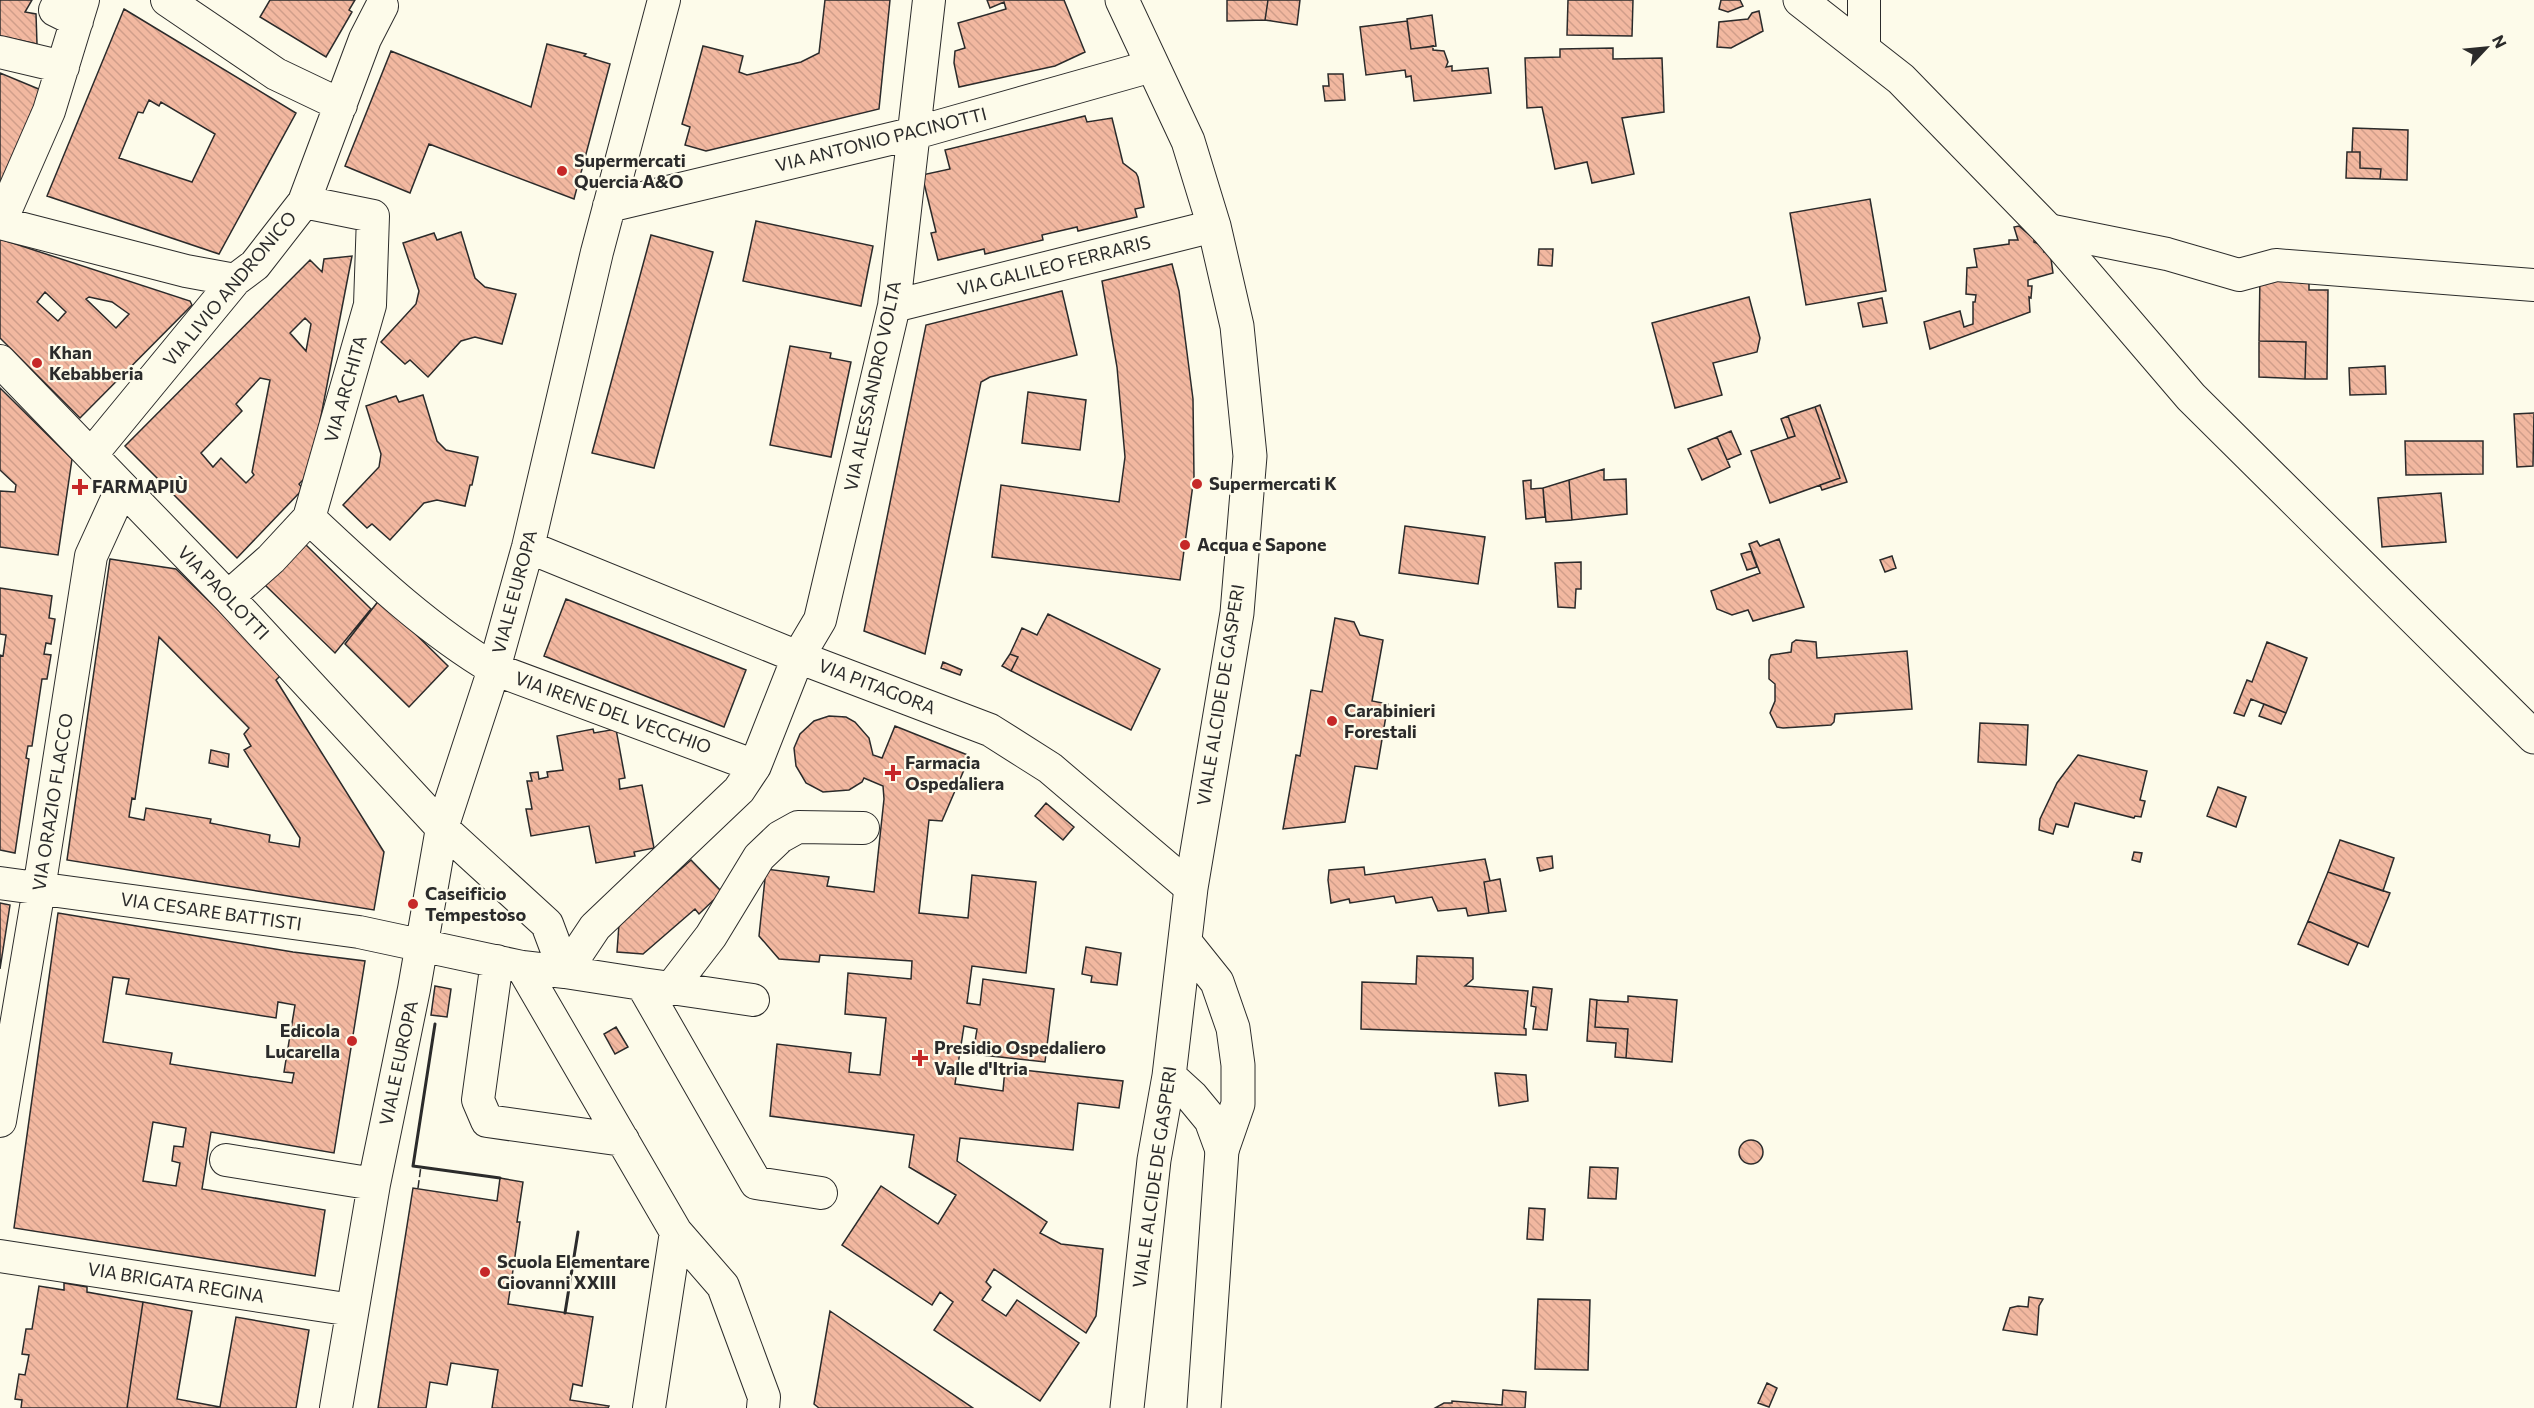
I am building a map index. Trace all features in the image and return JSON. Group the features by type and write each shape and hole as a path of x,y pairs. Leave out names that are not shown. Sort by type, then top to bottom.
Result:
{"main road":[{"name":"VIALE ALCIDE DE GASPERI","path":"1122,0 1188,141 1214,226 1237,326 1250,456 1237,613 1191,888 1169,1076 1154,1160 1127,1408"},
{"path":"1800,0 1901,79 2048,230 2191,397 2534,737"},
{"path":"1185,942 1218,982 1233,1028 1238,1065 1238,1104 1222,1150 1204,1408"},
{"path":"1169,1076 1192,1097 1211,1120 1222,1150"}],"street":[{"path":"166,0 276,74 341,105"},
{"name":"VIALE EUROPA","path":"336,1408 374,1184 442,828 494,669 528,547 609,206 664,0"},
{"name":"VIA ALESSANDRO VOLTA","path":"798,657 820,620 894,306 929,0"},
{"path":"1864,0 1864,50"},
{"name":"VIA LIVIO ANDRONICO","path":"92,455 235,280 255,265 304,202 365,39 382,6"},
{"path":"73,7 63,67 49,111 0,223 186,271 235,280"},
{"path":"0,52 63,67"},
{"name":"VIA ANTONIO PACINOTTI","path":"609,206 915,133 1152,66"},
{"name":"VIA ARCHITA","path":"228,597 271,559 309,518 370,305 373,216 304,202"},
{"name":"VIA GALILEO FERRARIS","path":"894,306 1214,226"},
{"path":"2048,230 2167,254 2239,275 2276,265 2534,285"},
{"name":"VIA PAOLOTTI","path":"0,361 228,597 442,828"},
{"name":"VIA ORAZIO FLACCO","path":"0,1120 91,556 122,488"},
{"name":"VIA IRENE DEL VECCHIO","path":"309,518 397,599 463,650 494,669 755,766"},
{"name":"VIA PITAGORA","path":"528,547 798,657 990,730 1050,768 1191,888"},
{"path":"565,972 595,927 739,790 755,766 798,657"},
{"path":"656,986 711,936 759,857 780,837 798,827 863,828"},
{"path":"442,828 547,924 565,972"},
{"name":"VIA CESARE BATTISTI","path":"0,883 359,932 509,964"},
{"path":"509,964 753,1000"},
{"path":"509,964 478,1100 487,1121 623,1140"},
{"path":"509,964 623,1140 676,1232 723,1286 764,1397 763,1408"},
{"path":"656,986 756,1183 821,1193"},
{"path":"226,1160 374,1184"},
{"path":"649,1408 676,1232"},
{"name":"VIA BRIGATA REGINA","path":"0,1256 352,1310"}],"building":[{"path":"0,0 32,0 25,12 36,14 37,44 0,36"},
{"path":"270,0 355,0 349,10 352,12 326,57 260,17"},
{"path":"825,0 890,0 879,109 706,151 685,145 690,127 682,124 703,46 743,56 739,72 747,75 801,62 819,53"},
{"path":"987,0 1064,0 1085,52 1055,66 959,87 954,63 955,51 965,48 958,23 1006,9 1004,2 990,8"},
{"path":"1227,0 1268,0 1265,20 1227,21"},
{"path":"1268,0 1300,0 1297,25 1265,20"},
{"path":"1568,0 1633,0 1632,36 1567,35"},
{"path":"1721,0 1740,0 1743,6 1728,12 1719,9"},
{"path":"124,9 296,113 219,254 47,196","holes":["149,100 159,106 161,102 215,134 192,182 119,158 138,112 143,113"]},
{"path":"1759,11 1763,31 1731,48 1717,47 1719,22 1748,19 1752,13"},
{"path":"1432,15 1436,46 1411,49 1407,19"},
{"path":"1407,21 1411,49 1433,46 1433,50 1444,51 1448,62 1446,67 1452,66 1452,71 1488,68 1491,93 1414,101 1411,76 1406,77 1405,70 1366,75 1360,27"},
{"path":"547,44 586,54 584,56 610,64 574,199 429,144 410,193 345,166 391,51 531,107"},
{"path":"1613,48 1613,59 1662,58 1664,112 1622,118 1634,174 1592,183 1587,162 1555,169 1542,107 1527,108 1525,58 1560,57 1560,49"},
{"path":"0,73 41,90 0,187"},
{"path":"1328,74 1343,74 1345,100 1325,101 1323,86 1329,86"},
{"path":"1085,116 1087,122 1112,118 1123,163 1138,177 1144,207 1135,209 1137,217 1078,231 1077,227 1042,235 1043,240 985,254 984,249 938,260 931,233 936,232 922,175 950,169 945,150"},
{"path":"2353,128 2408,130 2407,180 2380,179 2381,169 2360,168 2360,152 2352,152"},
{"path":"2347,152 2360,152 2360,168 2381,169 2380,179 2346,178"},
{"path":"1870,199 1886,291 1806,305 1790,213"},
{"path":"756,221 873,246 861,306 743,281"},
{"path":"2019,226 2034,239 2034,242 2043,246 2044,252 2050,252 2053,273 2028,280 2028,286 2032,286 2031,298 2029,297 2030,312 1930,349 1924,322 1960,311 1964,327 1973,324 1973,302 1975,302 1976,295 1966,294 1967,268 1977,267 1974,249 2009,244 2009,240 2018,240 2014,227"},
{"path":"461,232 475,278 485,287 516,294 502,344 475,337 461,341 428,377 410,360 405,364 381,342 416,304 419,291 403,243 434,233 437,240"},
{"path":"651,235 713,252 654,468 592,453"},
{"path":"0,239 190,301 192,305 80,418 0,338","holes":["45,292 66,312 58,321 37,302","89,297 112,302 129,314 116,328 86,299"]},
{"path":"1539,249 1553,249 1552,266 1538,265"},
{"path":"352,256 310,473 299,484 303,489 237,558 125,446 310,260 322,272 324,259","holes":["305,318 311,324 306,351 290,333","260,378 270,380 252,472 254,475 246,483 221,458 213,467 201,453 242,411 236,404"]},
{"path":"1172,264 1179,291 1193,399 1194,477 1180,580 992,557 1001,485 1119,502 1125,457 1117,367 1102,281"},
{"path":"2260,273 2309,273 2309,290 2328,290 2327,379 2305,379 2306,342 2259,341"},
{"path":"1062,291 1077,355 990,377 981,382 925,654 864,631 926,325"},
{"path":"1749,297 1760,338 1757,352 1713,363 1722,395 1675,408 1652,323"},
{"path":"1882,298 1887,323 1863,327 1858,303"},
{"path":"2259,341 2306,342 2305,379 2259,377"},
{"path":"790,346 831,353 830,358 851,362 831,457 770,445"},
{"path":"2385,366 2386,394 2350,395 2349,368"},
{"path":"0,388 72,459 58,555 0,547 0,491 15,492 16,485 0,470"},
{"path":"1028,392 1086,400 1080,450 1022,443"},
{"path":"423,395 437,441 446,450 478,457 472,485 470,485 465,506 437,500 424,503 390,540 372,524 367,528 343,505 379,467 381,454 366,406 396,396 399,402"},
{"path":"1820,405 1847,482 1822,490 1820,485 1840,478 1815,407"},
{"path":"1815,407 1840,478 1770,503 1751,451 1795,436 1788,416"},
{"path":"2534,413 2533,466 2517,467 2514,414"},
{"path":"1788,416 1795,436 1788,438 1781,419"},
{"path":"1731,431 1741,454 1727,460 1717,437"},
{"path":"1717,437 1730,467 1702,480 1688,449"},
{"path":"2405,441 2483,441 2483,474 2406,475"},
{"path":"1604,469 1604,480 1626,479 1627,514 1572,520 1569,480"},
{"path":"1531,480 1531,489 1543,488 1545,517 1526,519 1523,481"},
{"path":"1569,480 1572,520 1546,522 1543,488"},
{"path":"2441,493 2446,542 2382,547 2378,498"},
{"path":"1405,526 1485,537 1478,584 1399,573"},
{"path":"1779,539 1804,607 1753,621 1748,610 1732,615 1717,609 1711,591 1760,573 1749,544 1757,541 1760,546"},
{"path":"305,544 371,609 335,653 265,585"},
{"path":"1751,551 1757,567 1747,570 1741,554"},
{"path":"1892,556 1896,568 1885,572 1880,560"},
{"path":"110,559 176,569 283,673 276,680 384,852 374,910 67,860","holes":["159,637 249,728 244,734 251,746 244,750 300,838 299,847 269,842 270,835 210,823 211,819 146,808 144,820 129,817 132,798 135,799"]},
{"path":"1581,562 1581,589 1576,589 1575,608 1558,607 1555,563"},
{"path":"0,588 52,596 49,618 55,619 51,644 46,643 44,654 51,655 47,679 42,679 32,746 28,746 26,758 29,759 15,853 0,850 0,655 3,656 6,635 0,634"},
{"path":"380,599 448,666 409,707 345,644"},
{"path":"566,599 746,670 724,727 544,656"},
{"path":"1048,614 1160,669 1131,730 1011,671 1018,657 1010,654 1022,628 1037,635"},
{"path":"1335,618 1354,622 1360,635 1383,640 1372,701 1388,704 1377,769 1355,766 1345,822 1283,829 1296,755 1300,756 1311,690 1322,692"},
{"path":"1796,640 1816,642 1817,658 1907,651 1912,709 1835,714 1831,725 1777,727 1770,713 1775,701 1775,684 1769,679 1769,660 1771,655 1791,652 1792,643"},
{"path":"2267,642 2307,658 2286,713 2251,699 2244,716 2234,713 2247,680 2252,682"},
{"path":"1010,654 1018,657 1011,671 1002,666"},
{"path":"943,662 962,670 960,675 941,668"},
{"path":"2264,704 2286,713 2281,724 2259,716"},
{"name":"Presidio Ospedaliero Valle d'Itria","path":"829,716 846,717 855,722 869,738 873,755 882,758 895,726 970,756 942,821 929,820 919,913 968,918 972,875 1036,882 1026,973 972,966 967,1003 980,1005 983,979 1054,989 1045,1062 973,1054 977,1029 964,1026 955,1084 1003,1091 1005,1068 1123,1081 1119,1108 1078,1103 1073,1150 960,1138 957,1161 1047,1222 1040,1233 1061,1244 1103,1249 1096,1316 1086,1333 994,1269 986,1282 991,1287 982,1300 1006,1316 1017,1300 1079,1343 1040,1401 934,1330 953,1302 940,1292 932,1305 842,1245 881,1186 938,1224 956,1195 909,1167 914,1135 770,1116 777,1044 851,1053 849,1072 880,1075 886,1018 845,1014 848,973 911,979 912,961 820,955 819,962 779,959 759,936 766,869 829,877 827,886 874,892 884,799 883,786 864,778 862,782 849,790 823,792 806,783 796,766 794,748 800,734 814,721"},
{"path":"1980,723 2028,725 2026,765 1978,762"},
{"path":"593,729 594,733 616,729 625,778 619,779 620,789 642,785 654,848 634,852 635,856 596,863 589,826 531,836 526,809 532,809 527,781 532,781 530,773 538,772 539,779 548,777 547,772 563,770 557,736"},
{"path":"211,750 229,754 228,767 209,763"},
{"path":"2078,755 2147,771 2140,800 2145,801 2141,817 2135,816 2134,818 2075,803 2068,827 2056,824 2053,834 2039,830 2040,819 2057,783"},
{"path":"2218,787 2246,797 2236,827 2207,816"},
{"path":"1046,803 1074,827 1063,840 1035,816"},
{"path":"2340,840 2394,858 2383,891 2328,872"},
{"path":"2134,852 2142,853 2140,862 2132,860"},
{"path":"1552,856 1553,868 1540,871 1537,858"},
{"path":"1485,859 1490,881 1484,882 1489,913 1468,916 1466,908 1438,911 1432,897 1396,903 1394,896 1350,903 1349,899 1331,903 1329,870 1364,867 1365,875"},
{"path":"691,860 722,892 699,914 695,909 643,954 617,952 619,924"},
{"path":"2328,872 2390,893 2368,947 2308,921"},
{"path":"1500,879 1506,911 1489,913 1484,882"},
{"path":"0,903 10,905 0,969"},
{"path":"58,913 293,952 365,961 334,1153 211,1132 202,1189 325,1210 315,1276 14,1228","holes":["113,977 129,979 126,994 276,1018 278,1002 295,1005 284,1072 294,1073 292,1083 170,1064 172,1053 103,1042","153,1122 186,1128 183,1147 174,1146 172,1161 180,1163 176,1186 143,1181"]},
{"path":"2308,921 2358,943 2348,965 2298,944"},
{"path":"1086,947 1121,953 1117,985 1091,982 1092,976 1082,974"},
{"path":"1417,956 1473,958 1473,979 1465,986 1528,991 1524,1028 1526,1035 1361,1029 1362,982 1416,984"},
{"path":"435,986 451,989 447,1017 431,1015"},
{"path":"1533,987 1552,989 1547,1030 1533,1029 1536,1007 1531,1006"},
{"path":"1628,996 1677,1000 1672,1062 1626,1058 1628,1029 1595,1027 1597,1000 1628,1002"},
{"path":"1590,999 1597,1000 1595,1027 1628,1029 1626,1058 1615,1057 1616,1043 1587,1041"},
{"path":"616,1027 628,1047 615,1054 604,1034"},
{"path":"1495,1073 1526,1075 1528,1101 1499,1106"},
{"path":"1751,1140 1760,1143 1763,1152 1760,1161 1751,1164 1742,1161 1739,1152 1742,1143"},
{"path":"1590,1167 1618,1168 1616,1199 1588,1198"},
{"name":"Scuola Elementare Giovanni XXIII","path":"500,1178 523,1182 517,1222 520,1222 508,1304 593,1317 582,1386 573,1384 570,1400 609,1406 608,1408 492,1408 498,1370 451,1363 447,1385 430,1382 426,1408 378,1408 413,1188 497,1201"},
{"path":"1529,1208 1545,1209 1543,1240 1527,1239"},
{"path":"64,1283 87,1287 87,1292 143,1302 127,1408 21,1408 22,1400 15,1399 19,1374 25,1375 29,1355 22,1354 26,1329 32,1329 39,1286 64,1290"},
{"path":"2029,1297 2043,1299 2039,1306 2037,1335 2003,1330 2010,1308 2028,1307"},
{"path":"1538,1299 1590,1300 1588,1370 1535,1369"},
{"path":"143,1302 192,1311 177,1399 220,1407 236,1317 309,1330 296,1408 127,1408"},
{"path":"830,1311 973,1408 819,1408 814,1404"},
{"path":"1767,1383 1777,1388 1769,1407 1758,1403"},
{"path":"1503,1390 1526,1392 1525,1408 1435,1408 1444,1403 1452,1403 1452,1401 1502,1405"}],"fence":[{"path":"418,1188 421,1166"}],"wall":[{"path":"435,1024 413,1166 500,1178"},
{"path":"565,1313 578,1232"}],"place":[{"name":"Supermercati Quercia A&O","path":"562,171"},
{"name":"Khan Kebabberia","path":"37,363"},
{"name":"Supermercati K","path":"1197,484"},
{"name":"FARMAPIÙ","path":"80,487"},
{"name":"Acqua e Sapone","path":"1185,545"},
{"name":"Carabinieri Forestali","path":"1332,721"},
{"name":"Farmacia Ospedaliera","path":"893,773"},
{"name":"Caseificio Tempestoso","path":"413,904"},
{"name":"Edicola Lucarella","path":"352,1041"},
{"name":"Presidio Ospedaliero Valle d'Itria","path":"920,1058"},
{"name":"Scuola Elementare Giovanni XXIII","path":"485,1272"}]}
